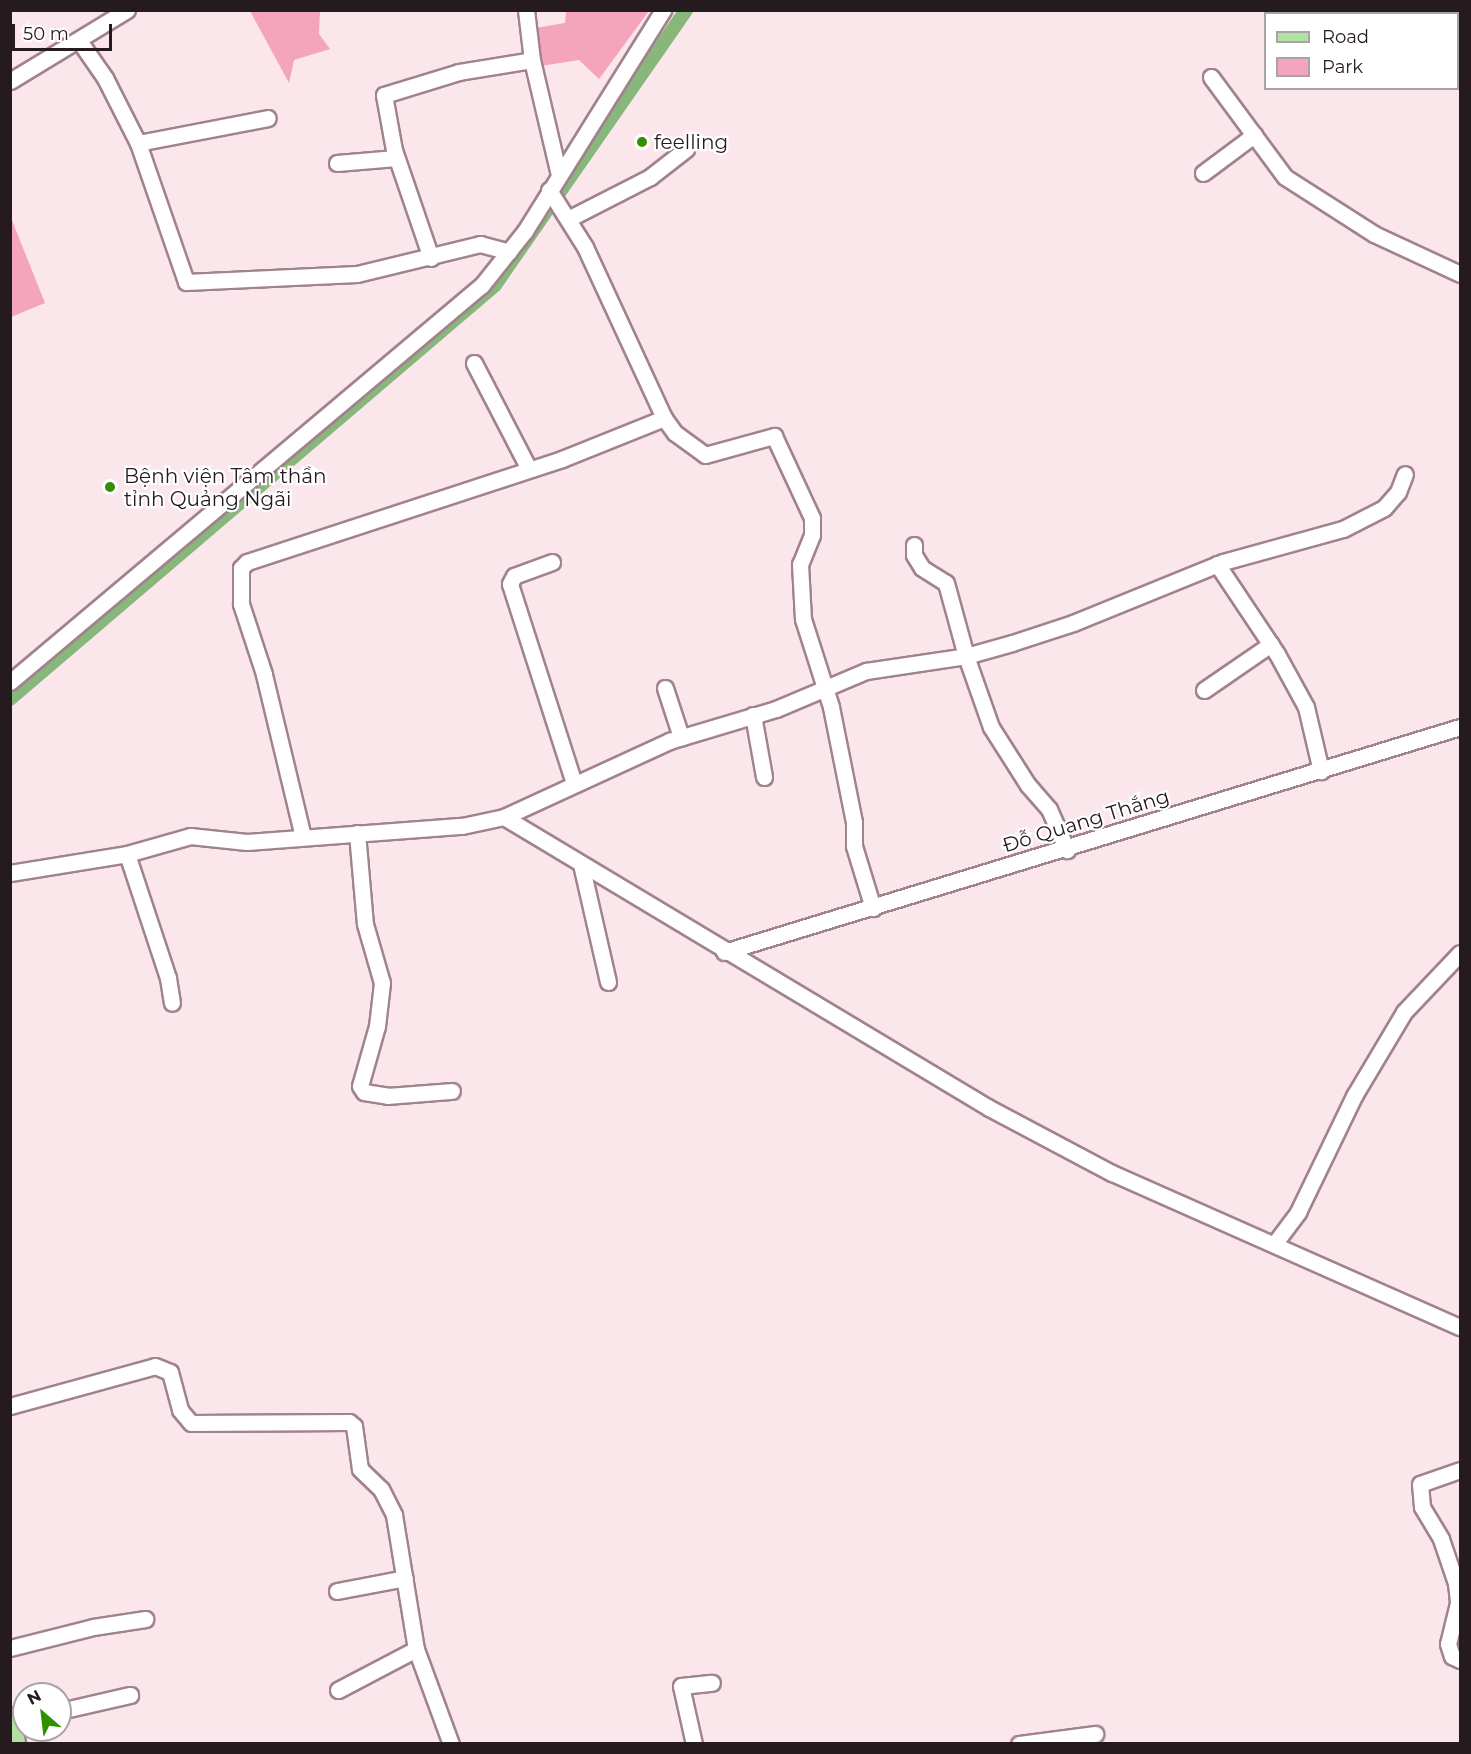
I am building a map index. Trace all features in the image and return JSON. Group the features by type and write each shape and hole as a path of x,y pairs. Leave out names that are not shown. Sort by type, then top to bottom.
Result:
{"street":[{"path":"526,10 532,60 559,175"},
{"path":"10,682 482,285 509,252 551,193 559,175 663,10"},
{"path":"10,81 80,42 127,11"},
{"path":"80,42 105,78 138,143 186,282 357,274 480,244 509,252"},
{"path":"430,258 396,158 384,95 459,72 532,60"},
{"path":"1211,77 1279,172 1374,234 1461,274"},
{"path":"138,143 268,118"},
{"path":"1203,173 1254,135"},
{"path":"565,216 650,177 686,149"},
{"path":"337,163 396,158"},
{"path":"551,193 565,216 663,418 690,447 705,455 774,436 812,518 812,535 800,564 803,619 824,689 854,822 855,846 873,908"},
{"path":"474,363 528,467"},
{"path":"303,837 264,674 241,604 241,568 247,562 528,467 562,459 663,418"},
{"path":"10,873 127,854 190,836 247,842 462,826 504,817 574,783 681,737 753,715 866,671 966,656 1073,623 1217,564 1367,519 1384,508 1398,492 1405,474"},
{"path":"914,545 914,555 922,568 946,583 966,656 991,727 1028,785 1050,809 1067,850"},
{"path":"552,562 514,576 510,584 574,783"},
{"path":"1217,564 1271,644 1306,707 1321,771"},
{"path":"1204,690 1271,644"},
{"path":"666,688 681,737"},
{"path":"753,715 764,777"},
{"name":"Đỗ Quang Thắng","path":"724,952 1067,850 1461,727"},
{"path":"504,817 724,952 989,1108 1112,1173 1461,1327"},
{"path":"357,833 365,924 382,983 376,1026 360,1086 364,1092 388,1096 452,1091"},
{"path":"127,854 168,978 172,1003"},
{"path":"581,864 608,982"},
{"path":"1275,1243 1299,1212 1354,1096 1404,1012 1461,953"},
{"path":"10,1406 155,1366 170,1372 180,1410 191,1423 349,1422 354,1426 360,1469 381,1489 394,1515 416,1650 451,1743"},
{"path":"1461,1470 1420,1484 1422,1507 1441,1539 1456,1583 1458,1603 1448,1644 1452,1656 1461,1660"},
{"path":"337,1591 405,1578"},
{"path":"10,1648 93,1626 145,1620"},
{"path":"338,1690 416,1650"},
{"path":"694,1743 681,1686 712,1683"},
{"path":"72,1709 130,1695"},
{"path":"1019,1743 1095,1734"}],"green space":[{"path":"250,11 320,11 319,34 330,49 294,60 289,83"},
{"path":"566,11 649,11 599,79 579,60 541,66 535,28 565,23"},
{"path":"11,218 45,303 10,317"}],"waterway":[{"path":"10,699 495,285 686,10"}],"place":[{"name":"feelling","path":"642,142"},
{"name":"Bệnh viện Tâm thần tỉnh Quảng Ngãi","path":"110,487"}]}
